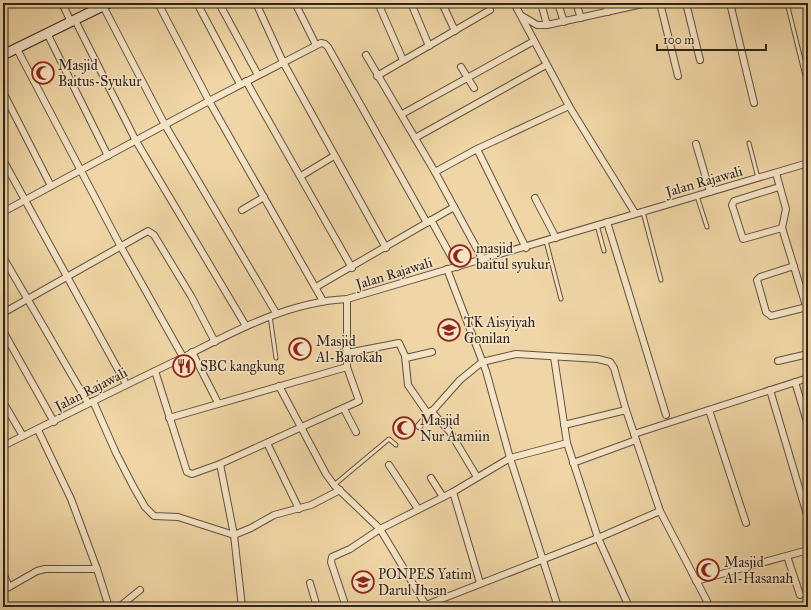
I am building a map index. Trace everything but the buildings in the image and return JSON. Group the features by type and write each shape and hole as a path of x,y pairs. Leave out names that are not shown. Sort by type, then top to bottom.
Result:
{"main road":[{"path":"4,54 106,4"}],"street":[{"path":"62,3 136,141 246,326"},
{"path":"158,3 209,100 323,301"},
{"path":"197,3 240,84"},
{"path":"219,3 258,75"},
{"path":"256,3 283,62 386,248"},
{"path":"296,3 316,45"},
{"path":"378,3 403,60"},
{"path":"411,3 429,46"},
{"path":"442,3 455,31"},
{"path":"514,3 569,106 636,213"},
{"path":"541,3 548,25"},
{"path":"558,3 564,22"},
{"path":"576,3 581,18"},
{"path":"605,3 608,12"},
{"path":"520,16 541,26 644,3"},
{"path":"660,3 678,76"},
{"path":"686,3 700,60"},
{"path":"730,3 754,103"},
{"path":"106,4 165,125 276,313"},
{"path":"377,76 490,10"},
{"path":"404,113 467,78 532,39 541,26"},
{"path":"47,33 108,156"},
{"path":"3,212 209,100 316,45 325,44 457,267"},
{"path":"16,49 82,170 121,247 183,357"},
{"path":"366,55 435,172 483,260"},
{"path":"415,138 546,65"},
{"path":"461,67 474,88"},
{"path":"246,81 352,268"},
{"path":"3,92 51,186"},
{"path":"435,172 477,149 569,106"},
{"path":"696,144 710,192"},
{"path":"477,149 526,248"},
{"path":"301,176 334,156"},
{"path":"3,160 126,384"},
{"name":"Jalan Rajawali","path":"3,446 54,422 126,384 276,313 323,301 347,299 526,248 636,213 808,163"},
{"path":"776,173 787,212 782,228 794,266 807,309 771,316 766,312 757,280 760,277 794,266"},
{"path":"779,187 734,201 732,205 743,239 782,228"},
{"path":"242,210 264,197"},
{"path":"535,198 556,238"},
{"path":"316,288 454,207"},
{"path":"607,222 666,415"},
{"path":"3,313 148,232 154,235 191,296 215,342"},
{"path":"3,257 27,299 91,402 116,453 149,513 160,517 178,517 234,535 251,528 274,515 299,510 340,490"},
{"path":"447,270 482,362 510,458 558,607"},
{"path":"155,370 188,474 220,464 300,427 357,404 360,399 347,367 347,299"},
{"path":"3,331 54,422"},
{"path":"347,353 399,343 405,356 408,385 430,413 450,432 477,477"},
{"path":"192,352 218,403"},
{"path":"405,356 408,358 432,352"},
{"path":"418,426 460,380 482,362 516,354 598,359 610,362 614,368 626,410 660,511 708,605"},
{"path":"778,361 808,354"},
{"path":"554,357 567,443 598,538 629,607"},
{"path":"169,418 347,367"},
{"path":"573,463 635,437 710,410 808,378"},
{"path":"795,382 808,425"},
{"path":"279,386 316,459 334,485 380,529 425,606 480,583 598,538 660,511"},
{"path":"770,390 808,518"},
{"path":"3,402 23,436"},
{"path":"344,409 356,432"},
{"path":"564,425 626,410"},
{"path":"710,410 746,523"},
{"path":"38,430 71,499 109,605 98,607"},
{"path":"268,443 299,510"},
{"path":"346,607 331,559 350,549 380,529 453,492 510,458 567,443"},
{"path":"220,464 234,535 242,607"},
{"path":"389,465 418,509"},
{"path":"431,478 443,497"},
{"path":"453,492 480,583"},
{"path":"696,581 807,551 808,558"},
{"path":"787,556 800,595"},
{"path":"3,573 6,588 37,571 44,569 96,569"},
{"path":"310,583 317,607"},
{"path":"119,607 140,590"},
{"path":"3,600 6,607"}],"lane":[{"path":"787,3 808,88"},
{"path":"749,143 758,178"},
{"path":"697,196 707,227"},
{"path":"642,212 661,280"},
{"path":"597,225 604,250"},
{"path":"546,241 561,299"},
{"path":"270,316 276,358"},
{"path":"334,485 389,439 396,445"}],"place":[{"name":"Masjid Baitus-Syukur","path":"43,73"},
{"name":"masjid baitul syukur","path":"460,256"},
{"name":"TK Aisyiyah Gonilan","path":"449,330"},
{"name":"Masjid Al-Barokah","path":"300,349"},
{"name":"SBC kangkung","path":"184,366"},
{"name":"Masjid Nur Aamiin","path":"404,428"},
{"name":"Masjid Al-Hasanah","path":"708,570"},
{"name":"PONPES Yatim Darul Ihsan","path":"363,582"}]}
